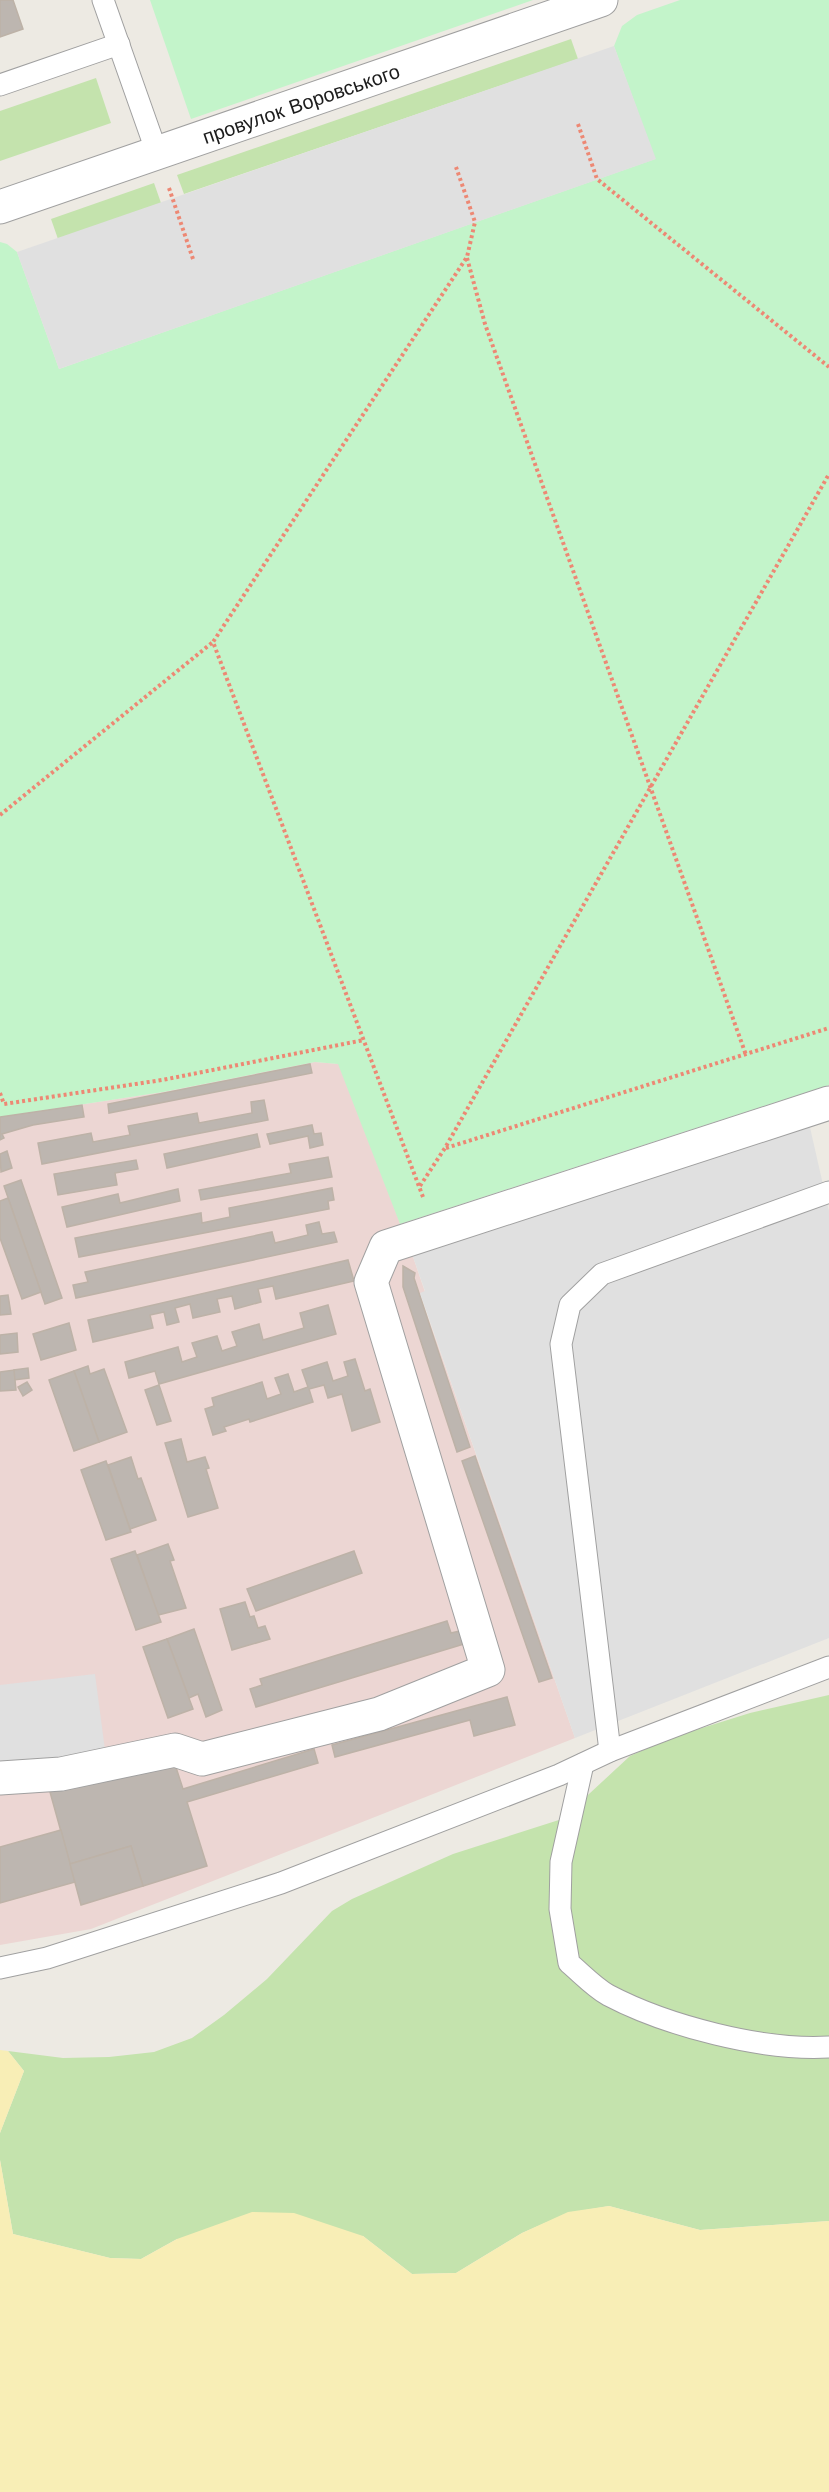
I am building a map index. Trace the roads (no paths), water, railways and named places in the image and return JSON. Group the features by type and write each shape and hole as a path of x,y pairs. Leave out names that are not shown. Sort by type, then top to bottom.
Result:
{"street":[{"name":"провулок Воровського","path":"0,207 601,0"},
{"path":"0,1778 61,1774 175,1750 202,1759 379,1714 488,1670 371,1281 386,1247 829,1103"}],"lane":[{"path":"103,0 157,153"},
{"path":"0,85 119,44"},
{"path":"610,1751 561,1344 570,1305 602,1274 829,1192"},
{"path":"0,1968 47,1958 281,1883 583,1764 610,1751 829,1667"},
{"path":"583,1764 561,1862 560,1909 569,1963 607,1994 688,2028 781,2046 829,2047"}]}
